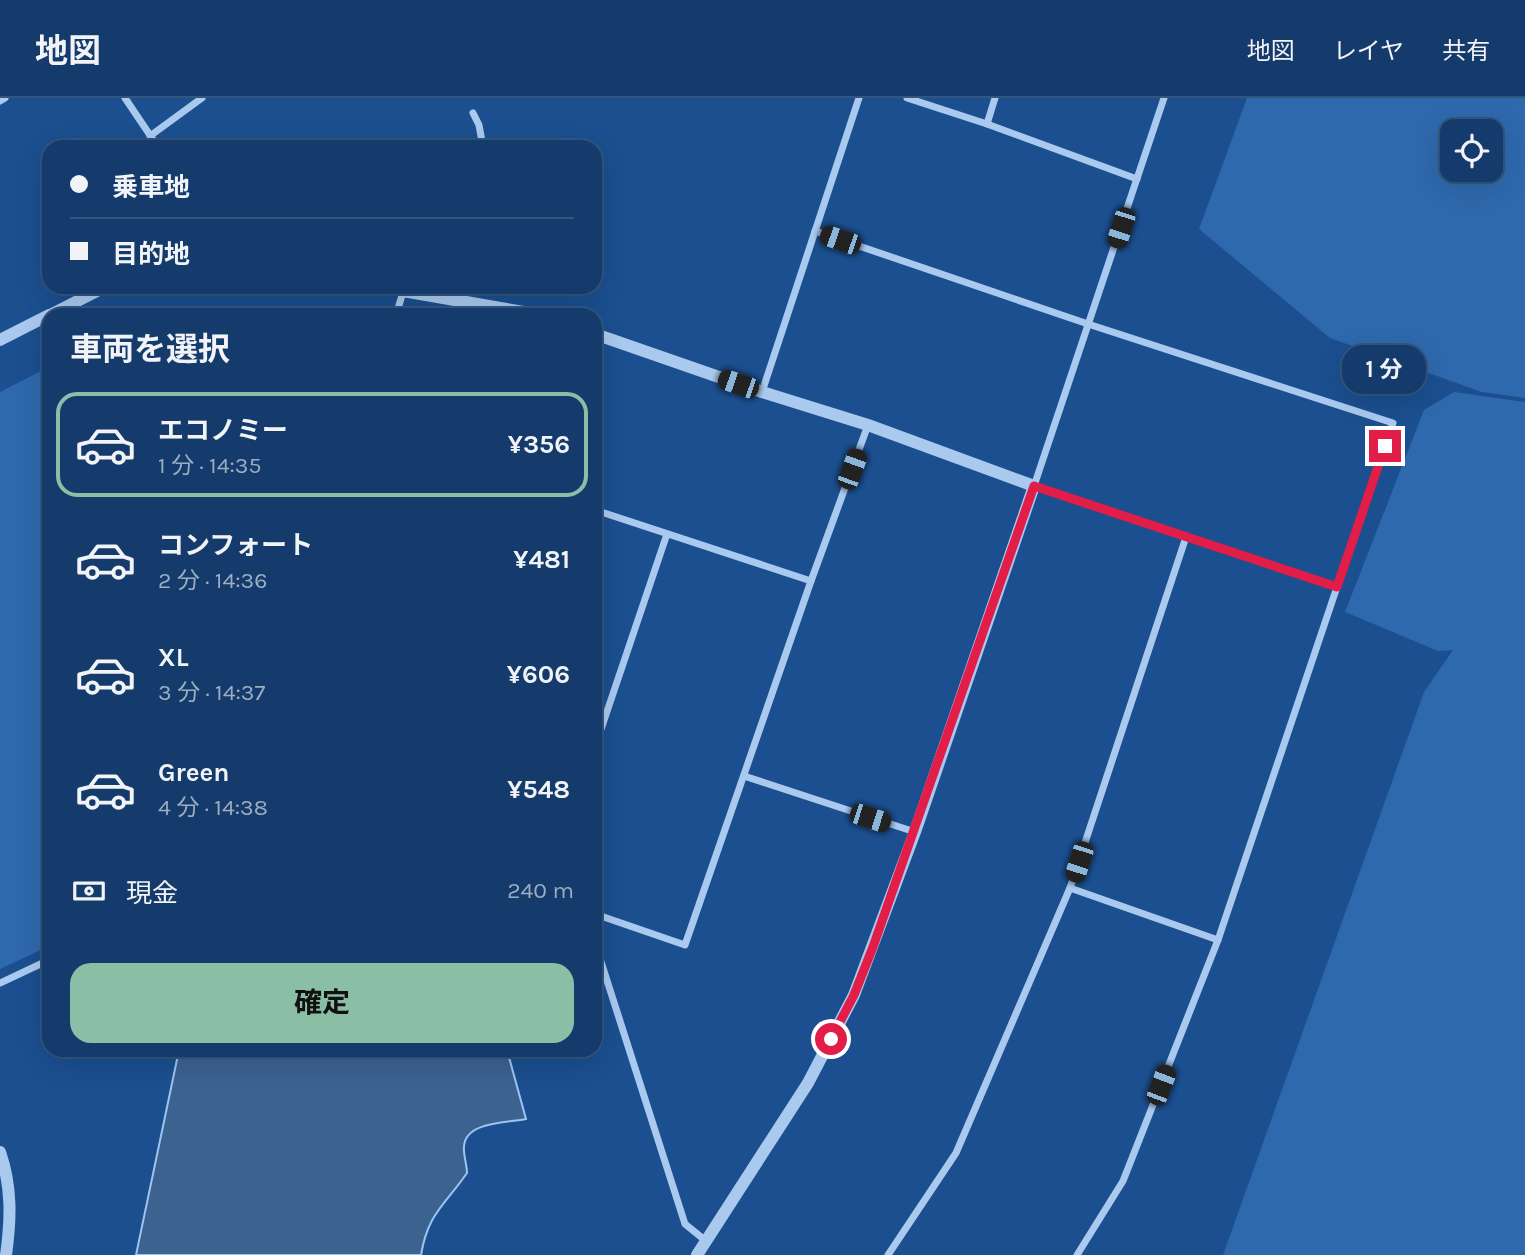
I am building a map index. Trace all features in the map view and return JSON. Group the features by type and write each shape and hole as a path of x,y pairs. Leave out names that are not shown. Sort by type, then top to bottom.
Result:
{"street":[{"path":"0,101 5,98"},
{"path":"125,98 153,140"},
{"path":"150,136 202,98"},
{"path":"762,392 859,98"},
{"path":"907,98 1137,179"},
{"path":"987,124 995,98"},
{"path":"697,1255 808,1083 854,995 915,832 1164,98"},
{"path":"473,113 482,140"},
{"path":"815,231 1088,324 1393,423 1218,940 1123,1181 1077,1255"},
{"path":"65,308 92,294"},
{"path":"430,294 504,308"},
{"path":"0,340 42,320"},
{"path":"602,336 762,392 868,425 1034,486 1337,587"},
{"path":"602,916 685,945 868,425"},
{"path":"602,512 811,581"},
{"path":"602,726 667,534"},
{"path":"888,1255 956,1153 1070,888 1186,537"},
{"path":"744,776 915,832"},
{"path":"1070,888 1218,940"},
{"path":"0,983 42,963"},
{"path":"602,965 685,1224 706,1241"},
{"path":"0,1152 8,1174 11,1217 6,1255"}],"shaded area":[{"path":"1247,98 1525,98 1525,398 1482,392 1330,338 1199,229"},
{"path":"42,371 42,949 0,969 0,392"},
{"path":"1454,392 1525,402 1525,1255 1223,1255 1424,692 1453,650 1438,651 1345,612 1424,410"},
{"path":"178,1057 509,1057 526,1119 489,1125 472,1132 467,1138 464,1149 467,1173 438,1210 428,1229 421,1255 136,1255"}],"route":[{"path":"831,1039 854,995 873,947 1034,486 1337,587 1385,446"}]}
